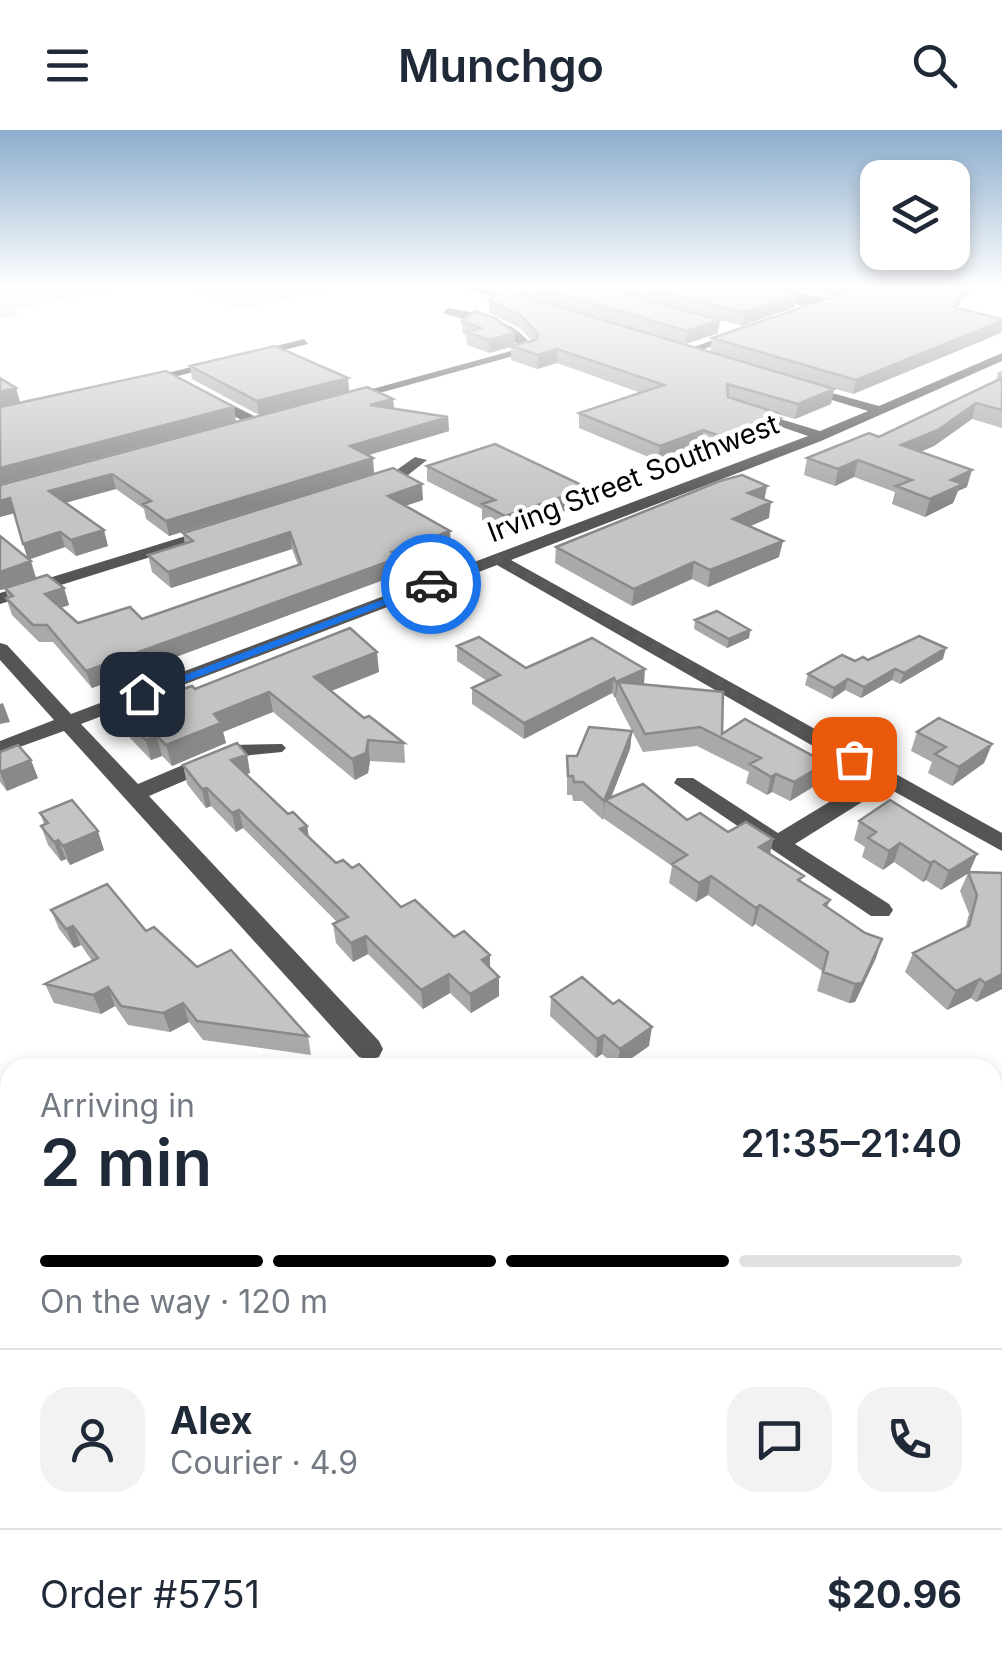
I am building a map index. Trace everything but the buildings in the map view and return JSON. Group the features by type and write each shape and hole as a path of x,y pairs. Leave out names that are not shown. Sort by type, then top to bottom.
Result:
{"street":[{"path":"133,383 235,358"},
{"path":"335,404 507,358"},
{"path":"703,358 714,362"},
{"name":"Irving Street Southwest","path":"0,748 820,436 999,358"},
{"path":"168,374 183,383"},
{"path":"790,383 880,410"},
{"path":"198,391 259,424"},
{"path":"732,406 820,436"},
{"path":"242,428 278,419"},
{"path":"347,490 402,472 420,460"},
{"path":"0,600 236,525"},
{"path":"498,559 1002,843"},
{"path":"0,649 369,1049"},
{"path":"132,795 238,750 276,748"},
{"path":"779,843 886,777"},
{"path":"685,783 880,910"}],"way so far":[{"path":"431,584 498,559 854,759"}],"route":[{"path":"142,694 431,584"}]}
